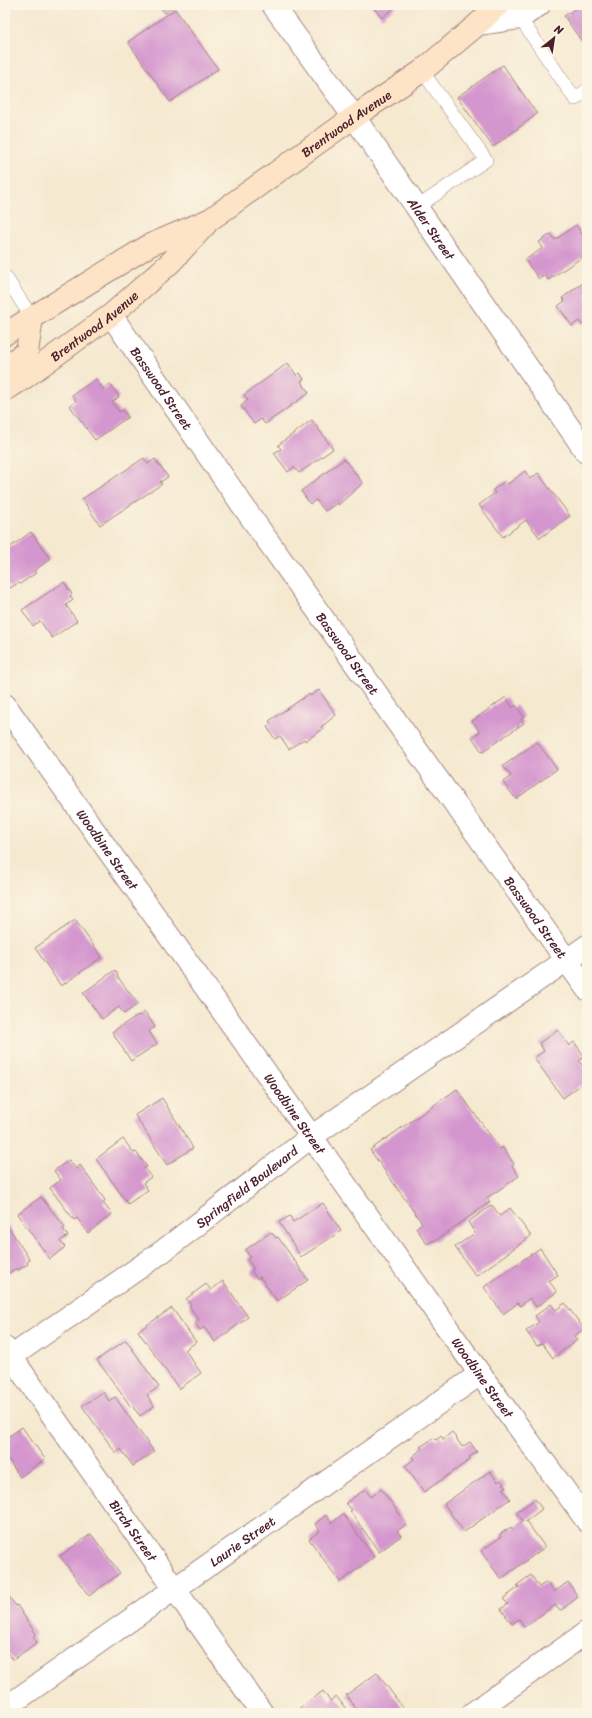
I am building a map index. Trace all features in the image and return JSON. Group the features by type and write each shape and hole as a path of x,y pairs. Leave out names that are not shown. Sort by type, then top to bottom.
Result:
{"main road":[{"name":"Brentwood Avenue","path":"5,390 111,315 170,263 211,219 354,117 422,71 478,24 498,5"},
{"name":"Brentwood Avenue","path":"5,334 150,245 211,219"},
{"path":"5,366 27,352 32,318"}],"street":[{"name":"Alder Street","path":"273,5 354,117 587,453"},
{"path":"478,24 539,5"},
{"name":"Basswood Street","path":"111,315 255,523 545,933 587,989"},
{"name":"Woodbine Street","path":"5,705 480,1374 587,1521"},
{"name":"Springfield Boulevard","path":"7,1355 163,1251 311,1137 587,946"},
{"name":"Birch Street","path":"7,1355 262,1713"},
{"name":"Laurie Street","path":"5,1708 175,1590 480,1374"},
{"path":"472,1713 587,1632"}],"lane":[{"path":"513,12 576,99 587,90"},
{"path":"416,208 486,160 422,71"},
{"path":"5,276 32,318"}],"building":[{"path":"158,5 175,5 165,13"},
{"path":"371,5 397,5 382,18"},
{"path":"581,5 585,8 587,6 587,49 564,16"},
{"path":"175,9 218,69 170,102 128,42"},
{"path":"503,65 537,114 493,147 457,97"},
{"path":"576,225 587,241 587,254 548,280 545,275 539,279 525,260 543,248 539,242 551,234 555,240"},
{"path":"587,280 587,321 582,325 579,321 572,326 558,306 565,301 562,298"},
{"path":"288,363 297,376 300,373 304,379 301,381 309,393 265,424 261,419 254,424 241,406 248,400 244,395"},
{"path":"96,379 103,389 110,384 119,397 112,402 119,412 123,410 128,417 95,440 70,406 76,401 72,395"},
{"path":"312,420 333,449 299,473 294,467 288,472 274,453 281,449 278,445"},
{"path":"144,458 148,464 155,459 168,477 160,482 162,484 100,525 82,499"},
{"path":"344,459 363,483 338,505 337,503 325,511 316,500 310,504 301,491"},
{"path":"525,471 530,479 538,473 570,516 540,538 526,520 503,537 479,505 495,493 493,490 505,481 508,484"},
{"path":"31,532 50,559 34,571 36,573 20,584 18,583 10,588 8,585 5,587 5,551"},
{"path":"64,582 72,594 70,596 73,600 66,605 77,621 52,638 40,621 33,626 22,610"},
{"path":"319,690 336,715 321,727 323,729 305,741 304,739 289,749 280,736 275,739 267,727 271,724 269,721 309,694 310,696"},
{"path":"506,697 513,708 516,705 524,717 521,719 524,723 482,752 472,737 480,732 472,721"},
{"path":"537,742 557,769 516,799 503,782 511,776 503,766"},
{"path":"75,920 102,957 61,986 35,948"},
{"path":"115,970 118,975 117,976 138,1004 124,1014 119,1007 102,1019 83,993"},
{"path":"145,1012 155,1027 149,1031 157,1044 131,1061 112,1032"},
{"path":"558,1030 569,1046 574,1042 585,1057 579,1061 587,1072 587,1080 563,1098 534,1058 544,1051 539,1043"},
{"path":"457,1089 500,1149 502,1147 514,1164 512,1166 519,1176 487,1198 490,1202 435,1241 434,1240 427,1244 416,1228 422,1223 370,1150"},
{"path":"162,1098 193,1148 167,1165 135,1115"},
{"path":"123,1139 134,1153 136,1152 147,1167 144,1168 151,1177 143,1183 148,1190 128,1204 96,1159"},
{"path":"69,1160 76,1169 80,1165 105,1200 103,1203 112,1214 88,1233 77,1218 74,1220 50,1188 61,1180 54,1171"},
{"path":"41,1197 65,1227 63,1229 68,1236 60,1241 65,1247 50,1259 17,1214"},
{"path":"323,1203 341,1231 301,1257 279,1222 290,1216 293,1222"},
{"path":"492,1205 500,1216 510,1208 531,1236 476,1276 455,1247 475,1233 468,1222"},
{"path":"5,1222 30,1260 27,1262 28,1264 7,1274 5,1272"},
{"path":"271,1232 276,1238 278,1237 308,1280 277,1301 260,1277 257,1279 251,1270 254,1269 247,1259 250,1257 245,1250"},
{"path":"540,1248 558,1275 549,1281 557,1292 536,1307 530,1298 520,1306 518,1303 503,1314 484,1287"},
{"path":"223,1281 248,1317 215,1342 204,1327 200,1330 195,1323 199,1320 186,1299 206,1284 211,1290"},
{"path":"565,1303 584,1329 574,1336 577,1340 553,1358 542,1343 537,1346 526,1331 539,1322 535,1316 551,1304 556,1310"},
{"path":"172,1308 196,1342 185,1350 201,1373 179,1389 138,1331"},
{"path":"126,1340 159,1387 147,1395 154,1406 140,1416 132,1406 131,1407 97,1360"},
{"path":"103,1392 109,1401 115,1397 154,1452 133,1466 121,1449 116,1453 82,1406"},
{"path":"22,1427 45,1459 20,1477 5,1455 5,1439"},
{"path":"452,1432 462,1447 470,1442 477,1452 469,1457 471,1459 424,1492 405,1466 414,1459 412,1457 422,1449 420,1447 434,1438 436,1440 441,1436 443,1439"},
{"path":"490,1471 498,1482 501,1480 506,1487 503,1489 510,1499 464,1532 444,1504"},
{"path":"365,1489 371,1497 381,1489 407,1524 397,1531 401,1536 379,1552 346,1503"},
{"path":"535,1499 542,1509 526,1521 545,1547 501,1579 481,1551 501,1537 500,1534 511,1527 512,1529 523,1521 516,1512"},
{"path":"343,1514 374,1557 340,1582 309,1539 320,1531 315,1524 326,1515 332,1523"},
{"path":"91,1534 120,1573 89,1596 60,1556"},
{"path":"531,1575 539,1587 547,1582 554,1592 568,1582 578,1597 560,1611 555,1605 524,1627 519,1619 512,1624 501,1609 508,1604 503,1599 519,1587 517,1585"},
{"path":"5,1592 16,1606 17,1605 36,1634 33,1637 37,1642 13,1660 9,1654 6,1656 5,1655"},
{"path":"377,1673 404,1709 400,1713 359,1713 346,1695"},
{"path":"323,1691 330,1701 336,1696 349,1713 299,1713 297,1710"}]}
